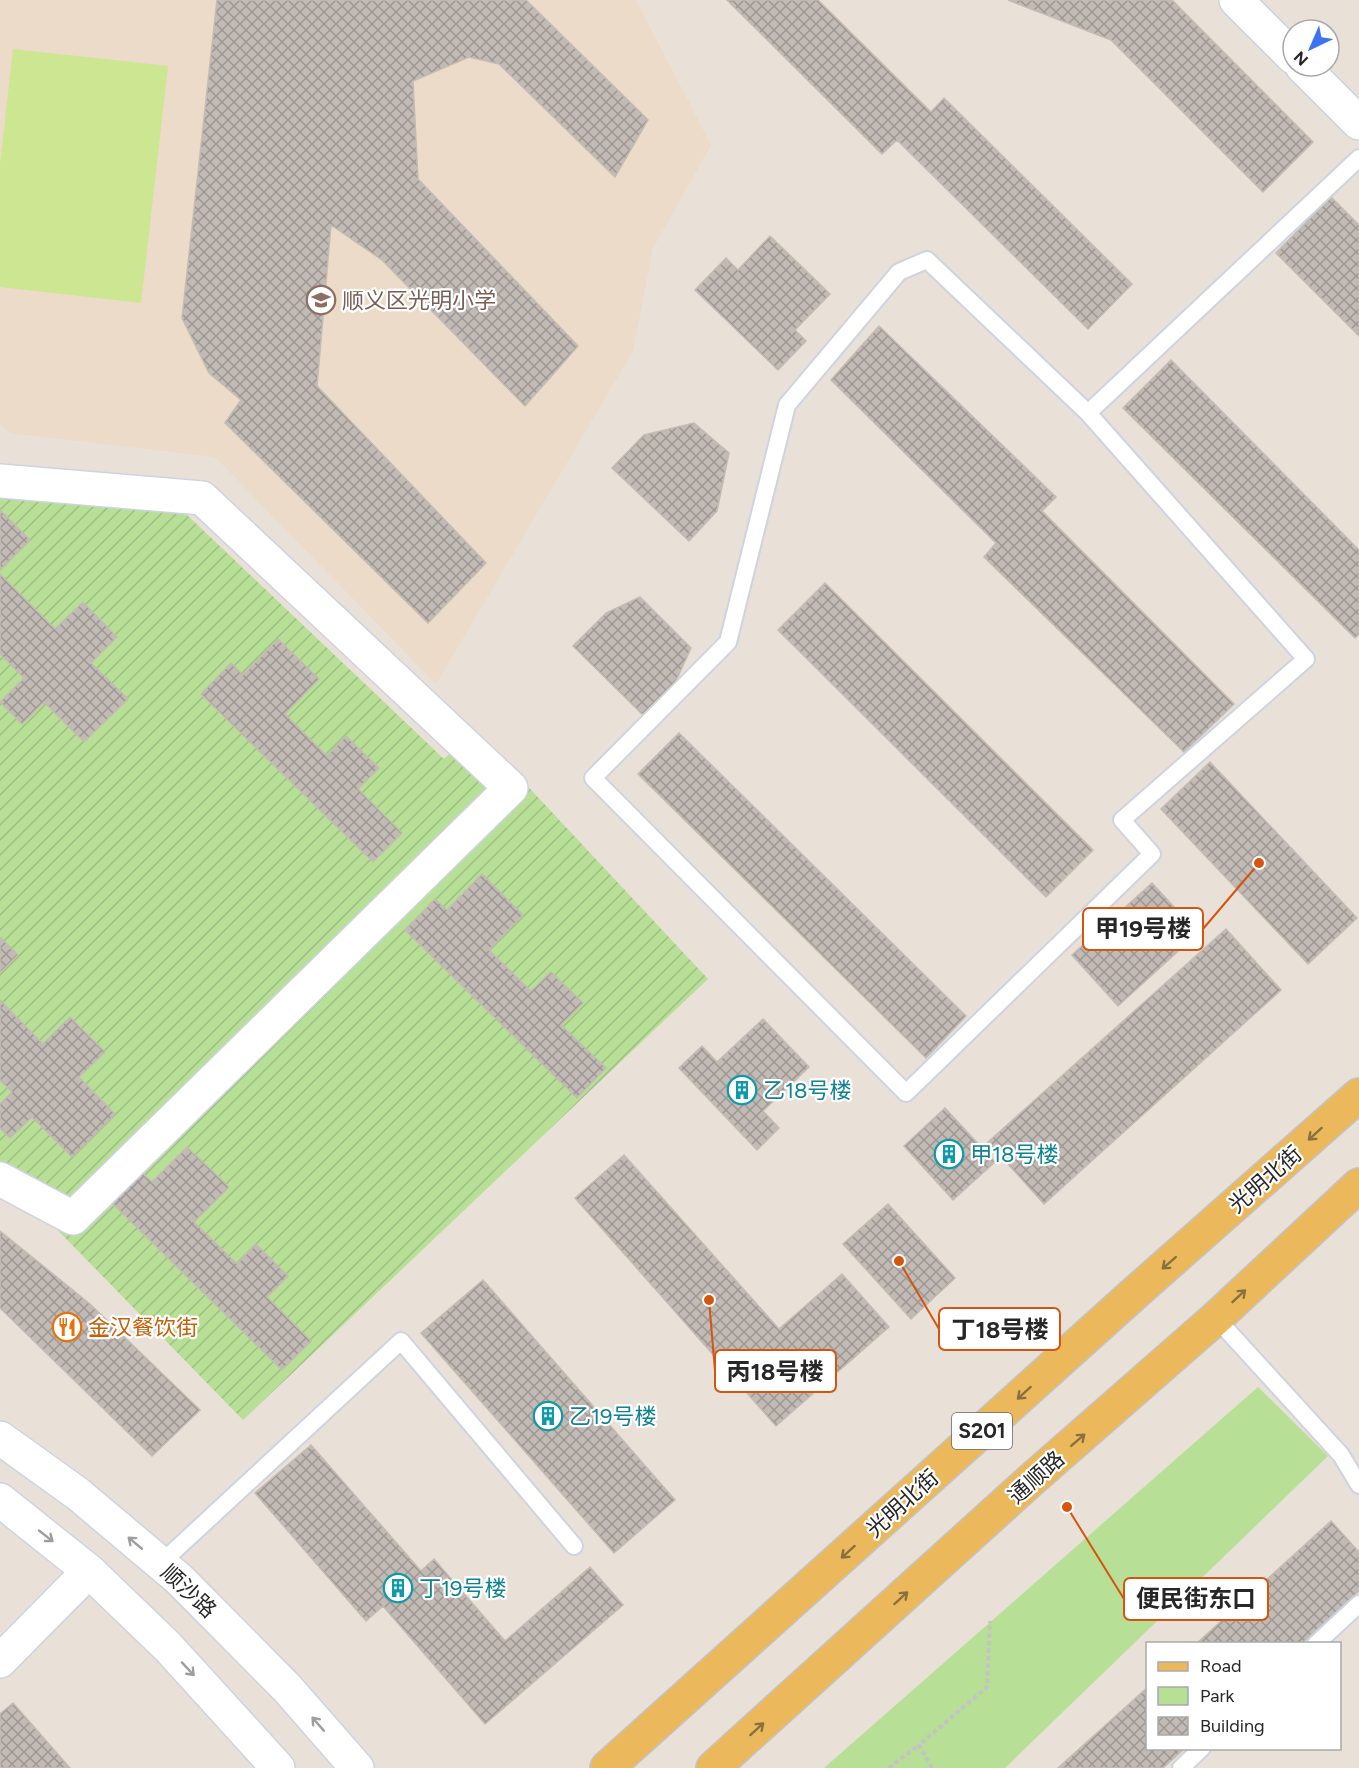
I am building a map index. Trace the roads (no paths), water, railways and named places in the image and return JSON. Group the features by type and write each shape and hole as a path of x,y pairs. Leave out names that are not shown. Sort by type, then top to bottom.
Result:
{"main road":[{"name":"光明北街","path":"607,1768 1136,1292 1359,1095"},
{"name":"通顺路","path":"713,1768 1031,1480 1216,1318 1359,1185"}],"street":[{"path":"1236,0 1281,45"},
{"path":"1314,78 1359,123"},
{"path":"0,481 202,498 511,788 73,1218 0,1179"},
{"name":"顺沙路","path":"0,1438 78,1494 178,1579 287,1688 357,1768"},
{"path":"0,1500 89,1570 168,1647 278,1768"},
{"path":"0,1661 89,1570"}],"lane":[{"path":"1088,413 1359,158"},
{"path":"927,260 1088,413 1306,659 1122,820 1152,854 906,1093 593,778 728,642 787,405 899,272 927,260"},
{"path":"1216,1318 1341,1455 1359,1485"},
{"path":"160,1564 401,1341 574,1546"},
{"path":"1318,1642 1359,1604"},
{"path":"1180,1768 1201,1750"}],"place":[{"name":"顺义区光明小学","path":"321,300"},
{"name":"甲19号楼","path":"1259,863"},
{"name":"乙18号楼","path":"742,1090"},
{"name":"甲18号楼","path":"949,1154"},
{"name":"丁18号楼","path":"899,1261"},
{"name":"丙18号楼","path":"709,1300"},
{"name":"金汉餐饮街","path":"67,1327"},
{"name":"乙19号楼","path":"548,1416"},
{"name":"便民街东口","path":"1067,1507"},
{"name":"丁19号楼","path":"398,1588"}]}
